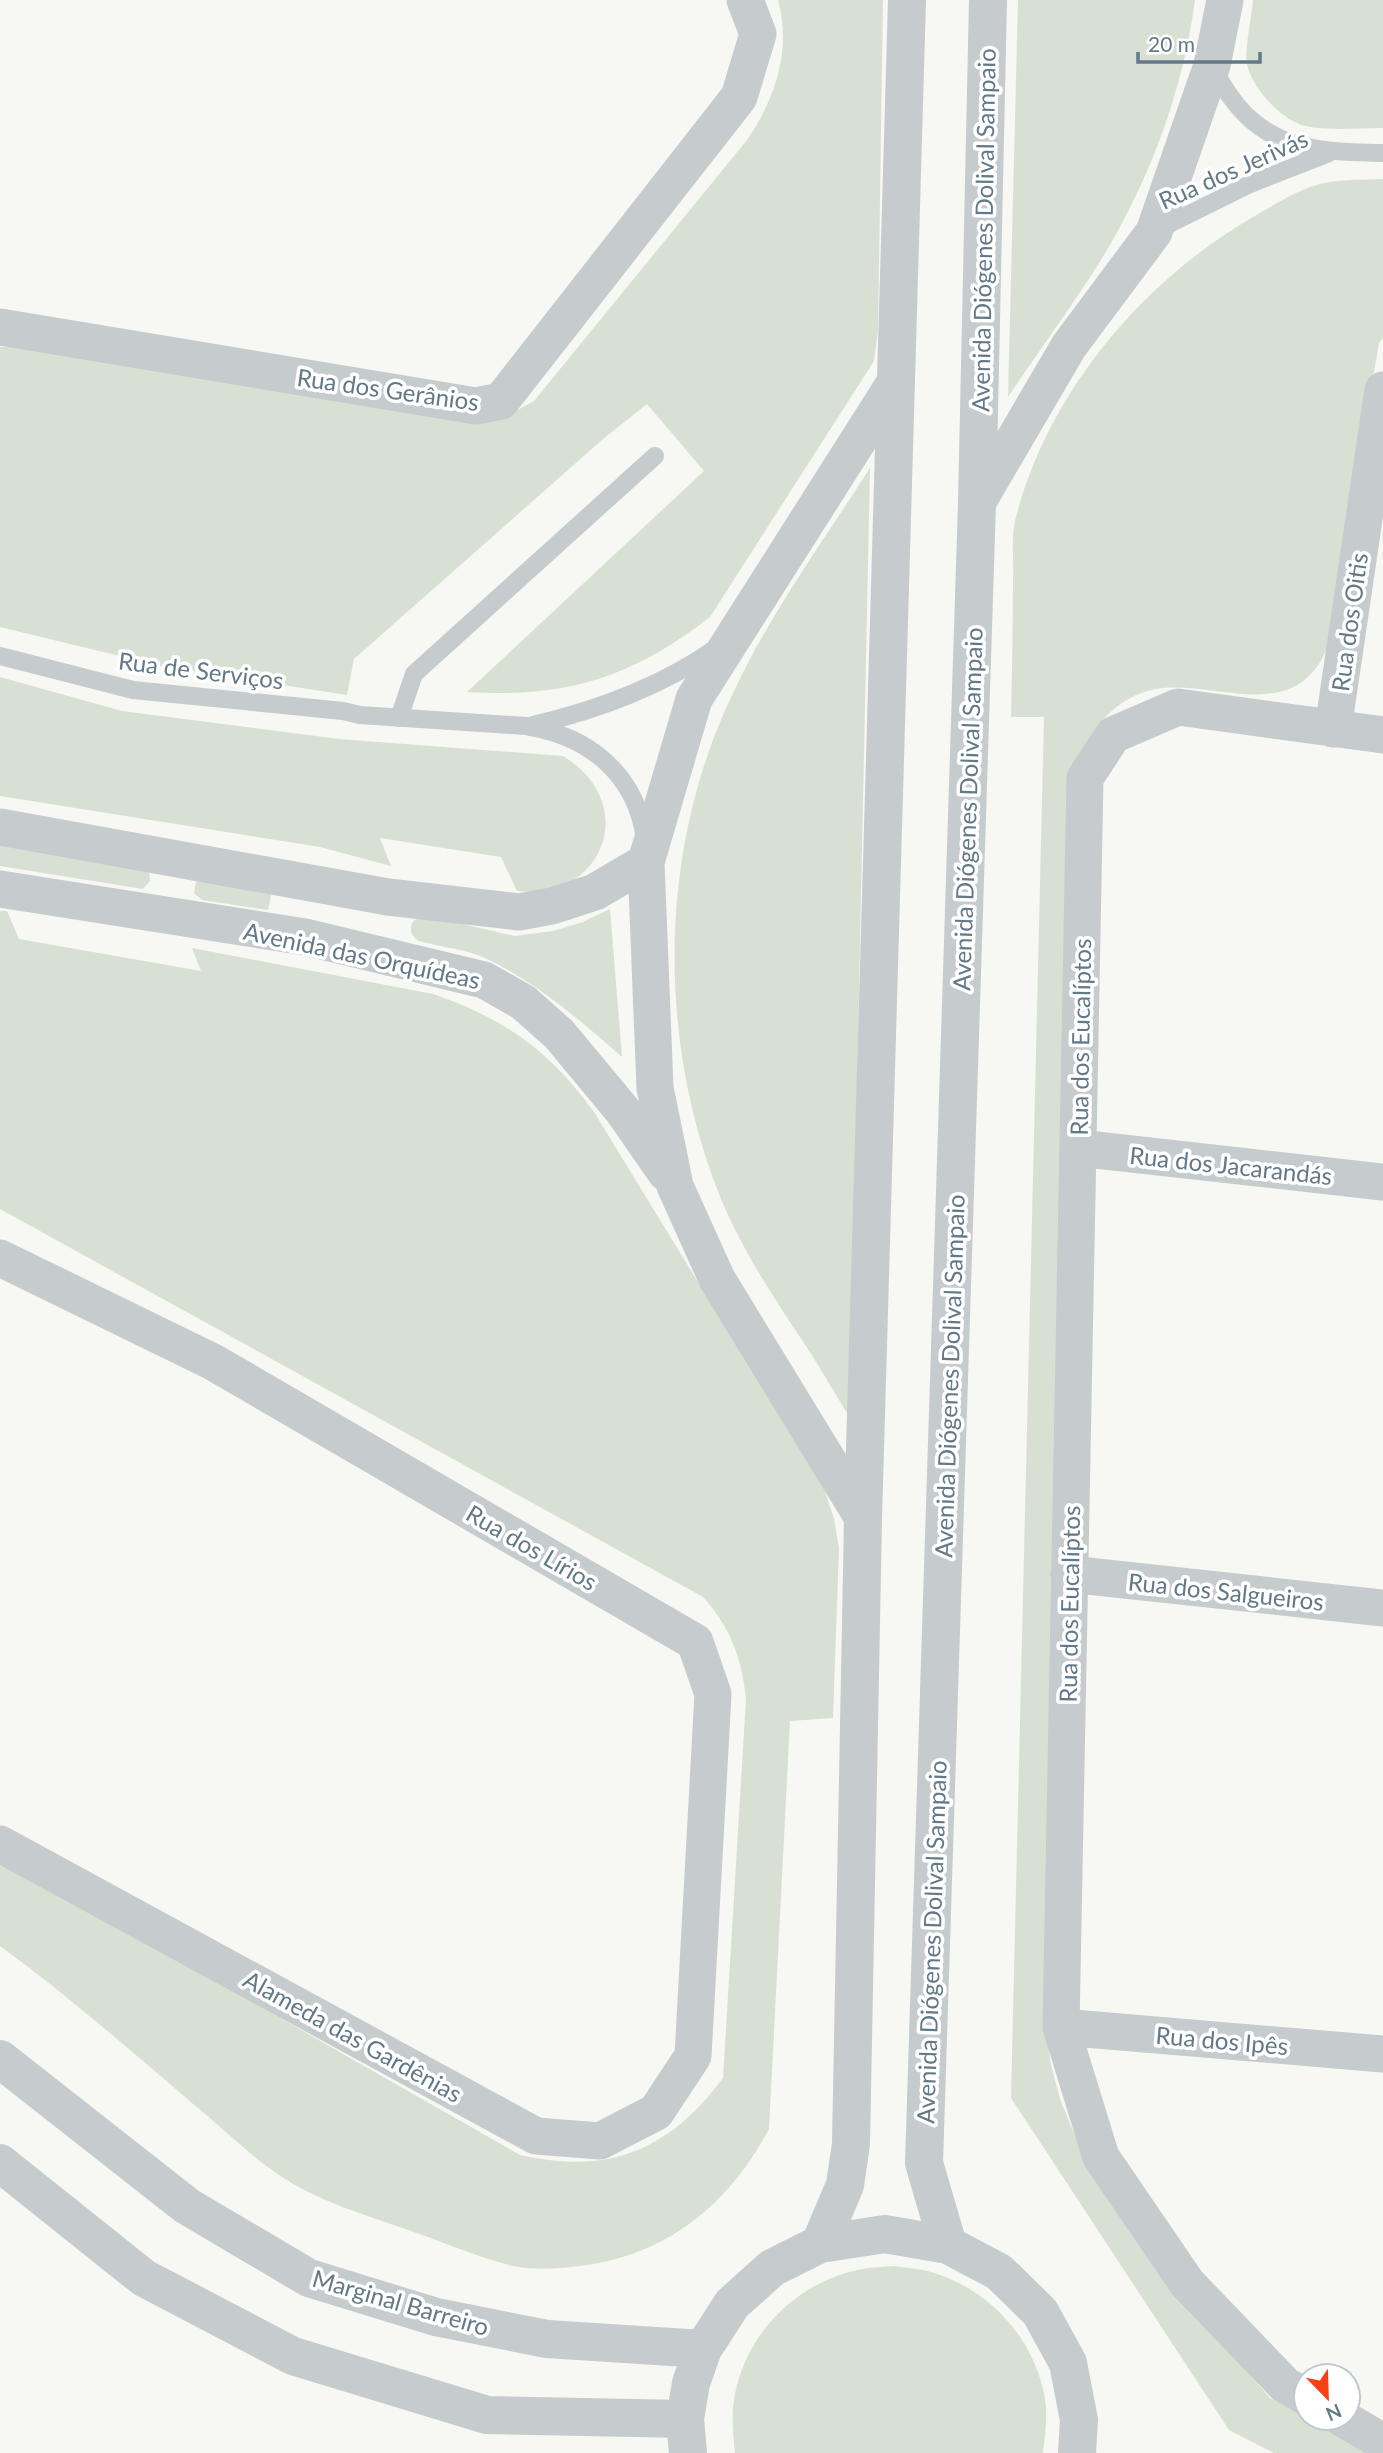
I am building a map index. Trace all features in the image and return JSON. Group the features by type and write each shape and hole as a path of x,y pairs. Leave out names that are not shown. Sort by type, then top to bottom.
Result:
{"street":[{"name":"Rua dos Gerânios","path":"0,327 476,406 501,401 739,97 758,34 745,0"},
{"path":"820,2244 845,2185 851,2144 863,1518 907,0"},
{"name":"Avenida Diógenes Dolival Sampaio","path":"948,2245 923,2163 977,503 988,0"},
{"name":"Avenida Diógenes Dolival Sampaio","path":"977,503 1069,346 1154,232 1212,65 1225,0"},
{"path":"863,1518 717,1279 675,1186 654,1088 646,862 694,699 896,381"},
{"name":"Rua dos Oitis","path":"1334,729 1383,390"},
{"name":"Rua dos Eucalíptos","path":"1292,2389 1285,2385 1187,2283 1101,2157 1061,2027 1085,778 1113,735 1178,707 1334,729"},
{"path":"1334,729 1383,735"},
{"path":"0,827 387,897 519,912 552,906 594,892 646,862"},
{"path":"157,915 169,857"},
{"name":"Avenida das Orquídeas","path":"0,889 305,937 484,980 523,1002 559,1034 623,1111 675,1186"},
{"path":"379,956 387,897"},
{"name":"Rua dos Jacarandás","path":"1078,1148 1383,1182"},
{"name":"Rua dos Lírios","path":"0,1258 213,1362 695,1642 713,1694 693,2056"},
{"name":"Rua dos Salgueiros","path":"1069,1574 1383,1608"},
{"name":"Alameda das Gardênias","path":"0,1844 536,2136 600,2141 634,2124 656,2112 693,2056"},
{"name":"Rua dos Ipês","path":"1061,2027 1383,2054"},
{"name":"Marginal Barreiro","path":"0,2059 187,2206 309,2278 436,2317 547,2339 703,2349"},
{"path":"0,2162 144,2278 293,2356 487,2415 687,2436 691,2383 703,2349 732,2304 772,2268 820,2244 884,2234 948,2245 999,2272 1040,2312 1068,2363 1079,2420 1078,2453"},
{"path":"1362,2430 1383,2442"}],"lane":[{"name":"Rua dos Jerivás","path":"1212,65 1230,98 1264,130 1308,149 1383,153"},
{"name":"Rua dos Jerivás","path":"1154,232 1250,184 1332,152"},
{"path":"399,718 414,674 655,456"},
{"name":"Rua de Serviços","path":"526,726 575,715 624,698 671,676 734,636"},
{"name":"Rua de Serviços","path":"0,656 133,690 343,711 360,715 550,730 573,738 594,751 628,788 639,812 645,837 646,862"}],"shaded area":[{"path":"778,0 883,0 878,331 874,361 710,617 653,655 596,680 536,691 467,692 704,471 647,404 603,439 354,659 347,695 161,666 0,627 0,347 516,411 534,401 747,140 773,91 782,55 782,19"},
{"path":"1018,0 1195,0 1173,102 1162,135 1134,199 1101,260 1008,397"},
{"path":"1253,0 1383,0 1383,128 1314,128 1297,123 1278,111 1255,84 1247,65"},
{"path":"1383,179 1383,338 1379,343 1330,636 1324,656 1311,674 1295,686 1278,692 1238,694 1175,687 1156,689 1129,698 1098,725 1077,762 1045,2023 1051,2065 1060,2099 1073,2131 1089,2162 1178,2292 1270,2398 1292,2410 1292,2432 1332,2432 1371,2453 1274,2453 1229,2430 1011,2098 1044,717 1011,717 1013,535 1030,474 1050,429 1075,386 1104,346 1137,308 1173,274 1253,217 1312,186 1343,180"},
{"path":"870,468 850,1418 760,1274 721,1199 700,1138 685,1074 677,1008 675,942 680,877 691,812 710,749 735,689 765,632"},
{"path":"0,677 122,711 339,739 563,756 587,775 601,798 605,822 602,845 591,865 572,881 547,890 517,891 501,857 380,838 391,866 320,847 0,796"},
{"path":"0,844 149,870 150,881 143,889 0,866"},
{"path":"201,879 272,891 268,910 202,900 194,893 196,882"},
{"path":"610,909 622,1057 574,1016 523,979 479,956 419,941 411,930 413,921 424,915 514,936 553,931 583,922"},
{"path":"0,911 7,911 19,939 201,971 192,948 433,994 482,1014 524,1039 560,1071 594,1112 824,1488 834,1519 839,1548 833,1718 790,1721 769,2129 733,2183 688,2225 663,2241 604,2262 534,2269 500,2263 318,2197 285,2179 259,2160 97,2023 0,1946 0,1858 520,2155 581,2162 609,2159 634,2151 658,2140 681,2124 723,2078 746,1699 742,1671 734,1645 721,1620 703,1597 0,1209"},
{"path":"895,2266 919,2269 949,2278 988,2302 1005,2318 1031,2355 1040,2377 1046,2419 1043,2453 735,2453 735,2394 751,2349 764,2329 798,2297 817,2285 862,2269"}]}
